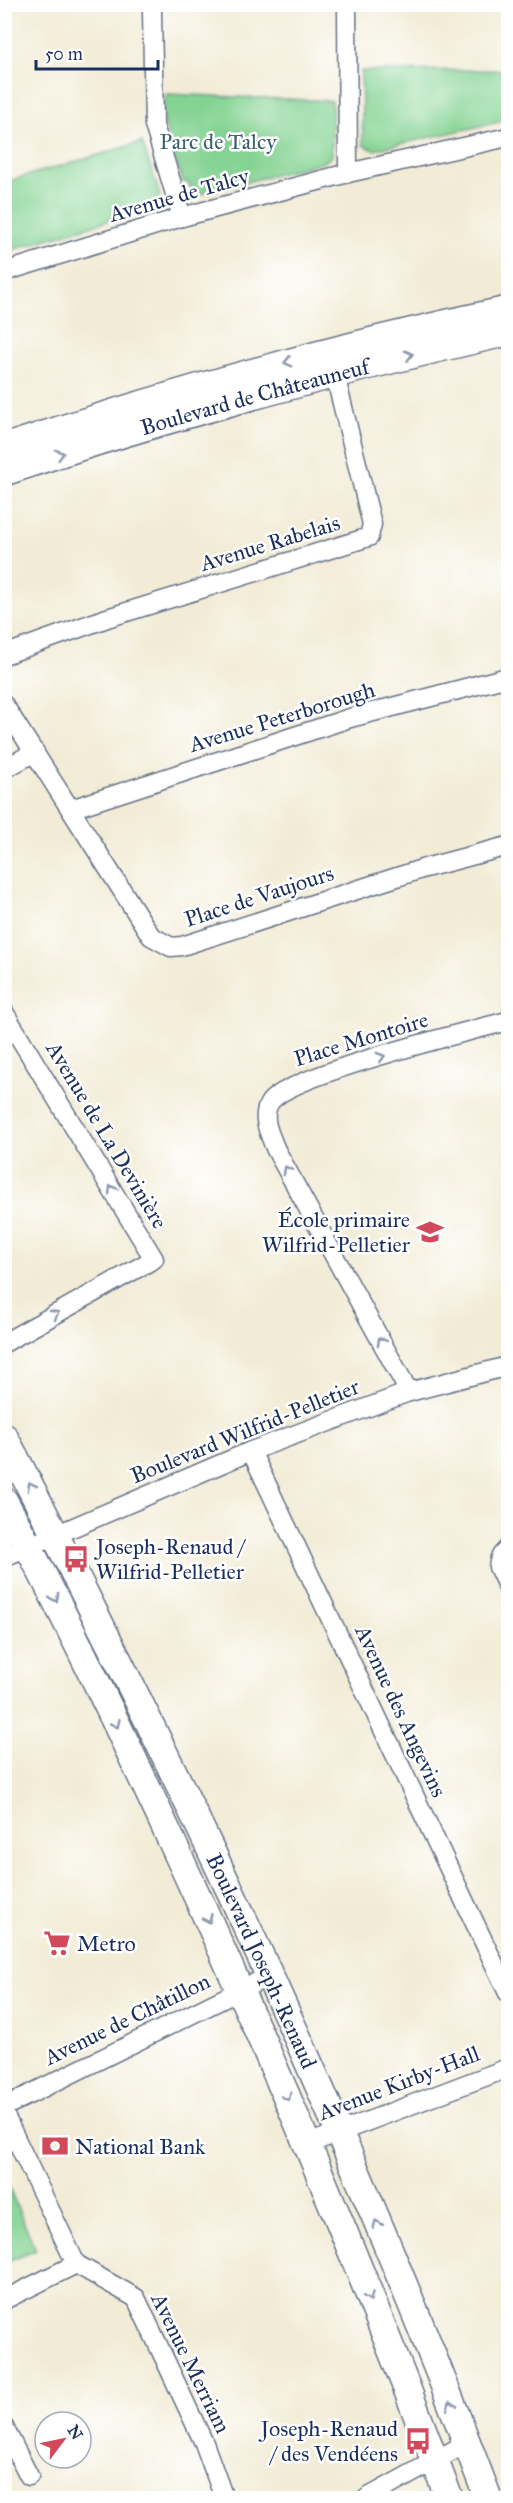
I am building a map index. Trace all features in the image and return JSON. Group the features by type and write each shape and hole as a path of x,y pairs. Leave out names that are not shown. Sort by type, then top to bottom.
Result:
{"street":[{"path":"347,4 348,173"},
{"path":"152,11 154,125 182,217"},
{"name":"Avenue de Talcy","path":"4,272 182,217 348,173 508,137"},
{"name":"Boulevard de Châteauneuf","path":"4,448 152,400 331,362 508,317"},
{"name":"Boulevard de Châteauneuf","path":"4,472 159,423 331,362"},
{"name":"Avenue Rabelais","path":"4,655 106,618 369,537 372,524 331,362"},
{"name":"Avenue Peterborough","path":"71,809 350,718 508,677"},
{"name":"Place de Vaujours","path":"4,705 150,936 171,946 182,946 425,868 508,846"},
{"path":"4,769 34,752"},
{"name":"Avenue de La Devinière","path":"4,1012 154,1258 4,1343"},
{"name":"Place Montoire","path":"409,1392 276,1149 265,1122 270,1102 291,1086 330,1071 508,1022"},
{"name":"Boulevard Wilfrid-Pelletier","path":"4,1557 251,1451 409,1392 508,1366"},
{"name":"Boulevard Joseph-Renaud","path":"4,1437 57,1534 193,1808 271,1975 339,2131 488,2499"},
{"name":"Avenue des Angevins","path":"251,1451 508,1992"},
{"name":"Boulevard Joseph-Renaud","path":"4,1501 91,1671 241,1989 308,2144 449,2499"},
{"path":"508,1548 500,1557 498,1567 508,1588"},
{"path":"91,1671 117,1658"},
{"path":"164,1824 193,1808"},
{"name":"Avenue de Châtillon","path":"4,2107 271,1975"},
{"name":"Avenue Kirby-Hall","path":"308,2144 508,2068"},
{"path":"4,2114 76,2264 4,2300"},
{"name":"Avenue Merriam","path":"76,2264 136,2298 204,2443 224,2499"},
{"path":"4,2427 29,2476"},
{"path":"367,2499 467,2443"}],"green space":[{"path":"508,70 508,120 374,150 363,145 361,71"},
{"name":"Parc de Talcy","path":"167,94 332,101 332,156 324,162 200,194 194,193 187,182 183,182 168,137 163,112"},
{"name":"Parc de Talcy","path":"142,142 160,195 156,206 15,249 8,249 5,245 5,182"},
{"path":"5,2179 36,2250 4,2263"}],"place":[{"name":"École primaire Wilfrid-Pelletier","path":"430,1232"},
{"name":"Joseph-Renaud / Wilfrid-Pelletier","path":"76,1559"},
{"name":"Metro","path":"57,1943"},
{"name":"National Bank","path":"55,2146"},
{"name":"Joseph-Renaud / des Vendéens","path":"418,2441"}]}
